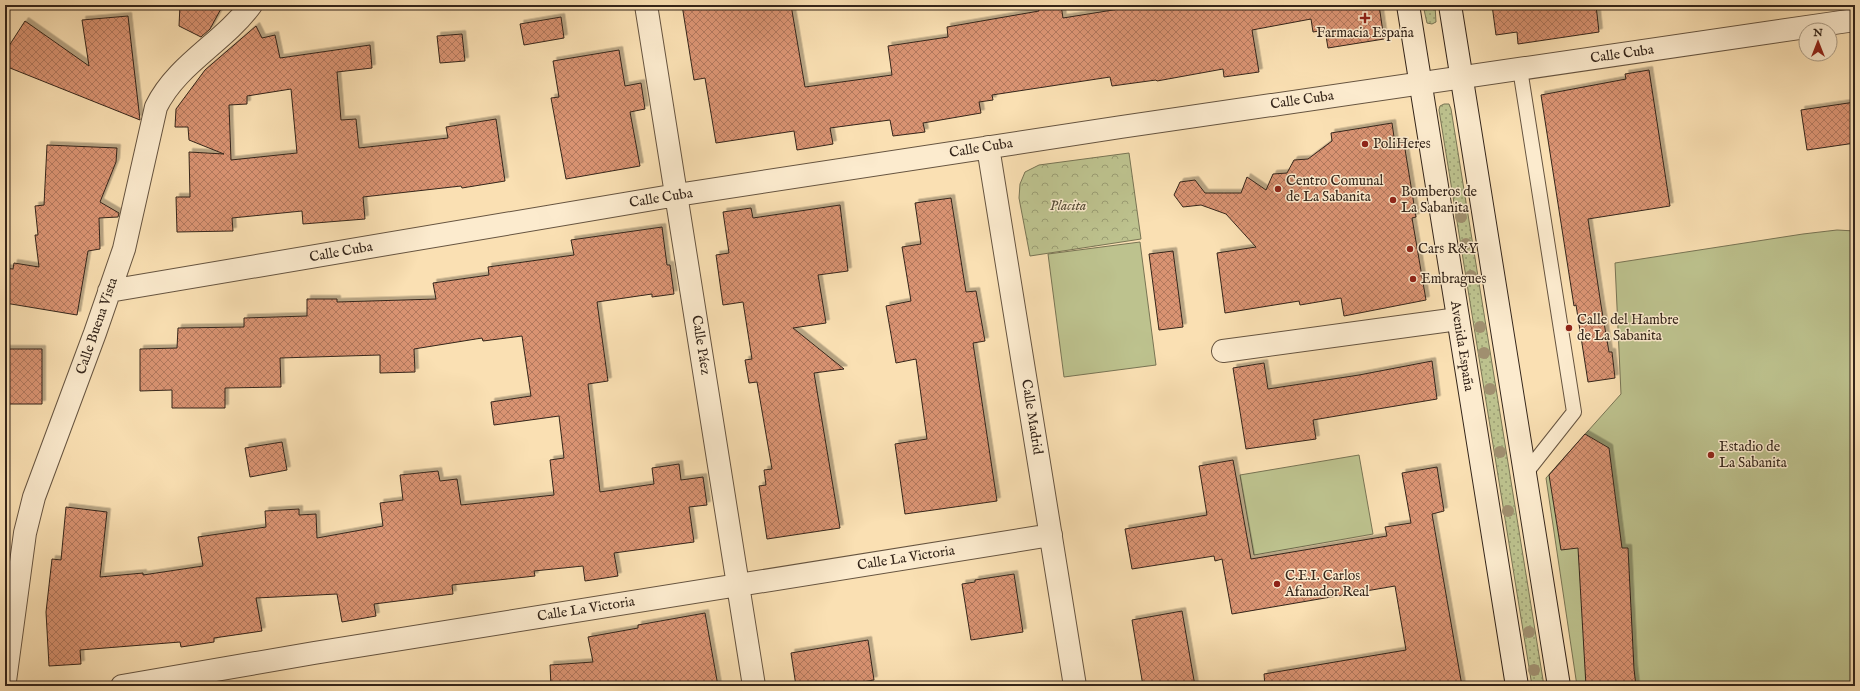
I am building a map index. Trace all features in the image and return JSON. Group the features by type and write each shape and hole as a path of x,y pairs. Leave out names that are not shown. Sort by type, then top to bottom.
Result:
{"street":[{"name":"Calle Buena Vista","path":"5,681 25,534 34,497 124,249 156,107 163,93 176,76 240,19 251,5"},
{"name":"Calle Páez","path":"646,5 754,686"},
{"name":"Avenida España","path":"1408,5 1517,686"},
{"path":"1450,5 1559,686"},
{"name":"Calle Cuba","path":"109,291 677,195 988,147 1855,20"},
{"name":"Calle Madrid","path":"988,147 1075,686"},
{"path":"1223,351 1458,319"},
{"name":"Calle La Victoria","path":"122,686 314,653 1051,535"}],"lane":[{"path":"1520,69 1574,412 1525,474"}],"green space":[{"path":"1423,5 1435,5 1436,22 1432,24 1427,23"},
{"path":"1449,104 1451,109 1544,686 1532,686 1439,110 1440,106"},
{"name":"Placita","path":"1129,153 1141,239 1030,256 1019,198 1020,184 1025,172 1039,165"},
{"name":"Estadio de La Sabanita","path":"1837,230 1855,231 1855,686 1577,686 1546,478 1621,394 1615,263"},
{"path":"1140,242 1156,365 1064,377 1048,254"},
{"path":"1359,455 1373,534 1254,555 1240,475"}],"building":[{"path":"180,5 223,5 210,29 201,37 179,26"},
{"path":"682,5 791,5 805,87 892,75 888,46 948,37 947,27 1039,11 1038,5 1061,5 1063,18 1144,5 1379,5 1384,39 1328,48 1325,30 1313,32 1311,19 1252,30 1259,72 1224,77 1223,69 1157,81 1112,86 1110,77 992,95 993,100 979,102 981,113 923,123 925,132 893,136 890,120 830,128 833,144 797,150 794,131 716,143 705,78 694,80"},
{"path":"1492,5 1596,5 1599,32 1518,44 1517,32 1496,35"},
{"path":"128,16 140,120 5,66 5,52 25,21 89,66 82,20"},
{"path":"561,17 564,38 524,45 520,24"},
{"path":"256,26 262,38 275,35 280,58 370,45 372,68 337,72 341,120 356,119 359,148 448,138 446,127 496,119 505,181 462,188 461,186 363,197 365,219 303,224 302,211 232,218 233,231 177,232 176,197 190,197 189,152 224,154 189,140 188,127 175,127 176,109 205,70","holes":["291,89 297,153 231,160 229,105 247,104 247,96"]},
{"path":"462,34 465,61 440,63 437,36"},
{"path":"619,50 625,86 641,83 645,109 630,112 640,166 566,179 551,98 559,97 553,61"},
{"path":"1649,70 1670,206 1588,219 1601,305 1609,352 1612,352 1615,378 1588,382 1576,305 1574,306 1541,95 1626,79 1625,74"},
{"path":"1855,102 1855,143 1807,150 1801,110"},
{"path":"1392,123 1395,144 1404,143 1416,217 1412,218 1426,300 1344,316 1341,298 1300,305 1299,301 1225,313 1217,253 1256,247 1226,214 1201,205 1183,207 1174,195 1180,182 1195,180 1205,193 1241,193 1247,177 1266,190 1273,174 1287,173 1294,160 1308,159 1332,141 1331,133"},
{"path":"47,145 117,148 116,162 100,202 119,213 118,217 99,218 100,249 88,251 77,315 5,303 5,268 13,269 14,263 39,267 35,235 38,235 35,206 44,205"},
{"path":"951,198 966,292 976,291 985,341 973,343 997,501 905,514 895,444 927,439 916,359 896,363 886,306 911,301 902,247 921,244 915,203"},
{"path":"840,205 848,271 818,275 826,323 793,328 844,369 814,373 840,528 767,539 759,486 766,485 764,470 772,469 757,382 749,383 745,360 752,359 743,302 723,305 716,255 729,253 723,212 751,208 753,218"},
{"path":"662,227 667,265 670,265 674,294 652,297 652,294 597,302 608,381 588,384 600,492 654,484 652,468 679,464 681,480 703,477 707,505 689,507 694,542 614,553 618,576 585,581 583,566 534,571 535,576 452,585 453,594 374,604 376,616 342,622 337,594 256,598 262,631 214,638 214,642 181,647 180,642 80,650 81,664 49,666 46,612 52,559 61,560 66,507 107,512 100,577 143,573 143,575 203,566 198,537 266,527 265,511 299,509 299,515 316,514 317,538 383,526 380,503 403,500 400,475 438,471 440,481 457,479 461,505 554,495 550,460 564,458 559,416 494,425 491,402 531,396 522,336 483,341 482,338 414,349 415,372 380,373 380,355 280,358 281,387 225,388 225,408 172,408 172,390 140,391 140,349 177,348 178,328 244,327 244,318 307,316 307,299 337,299 337,302 436,299 433,283 489,275 488,267 574,255 571,240"},
{"path":"1173,251 1183,327 1159,330 1149,254"},
{"path":"5,349 42,349 42,404 5,404"},
{"path":"1432,361 1437,399 1313,420 1316,439 1246,449 1233,368 1264,363 1268,389 1359,375"},
{"path":"1585,434 1609,448 1622,548 1628,548 1636,686 1586,686 1578,548 1561,550 1549,475"},
{"path":"282,442 287,470 250,477 245,448"},
{"path":"1233,460 1251,559 1387,536 1385,527 1411,523 1402,473 1437,467 1444,511 1432,514 1462,686 1265,686 1264,674 1406,650 1395,586 1232,614 1222,559 1215,561 1214,556 1132,569 1125,529 1207,515 1199,466"},
{"path":"1014,574 1023,632 971,640 962,584 975,582 975,580"},
{"path":"1182,611 1195,686 1143,686 1132,620"},
{"path":"705,613 718,686 551,686 550,665 593,662 588,637 638,628 638,625"},
{"path":"868,640 874,680 839,686 796,686 791,653"}],"place":[{"name":"Farmacia España","path":"1365,18"},
{"name":"PoliHeres","path":"1365,144"},
{"name":"Centro Comunal de La Sabanita","path":"1278,189"},
{"name":"Bomberos de La Sabanita","path":"1393,200"},
{"name":"Cars R&Y","path":"1410,249"},
{"name":"Embragues","path":"1413,279"},
{"name":"Calle del Hambre de La Sabanita","path":"1569,328"},
{"name":"Estadio de La Sabanita","path":"1711,455"},
{"name":"C.E.I. Carlos Afanador Real","path":"1277,584"}]}
